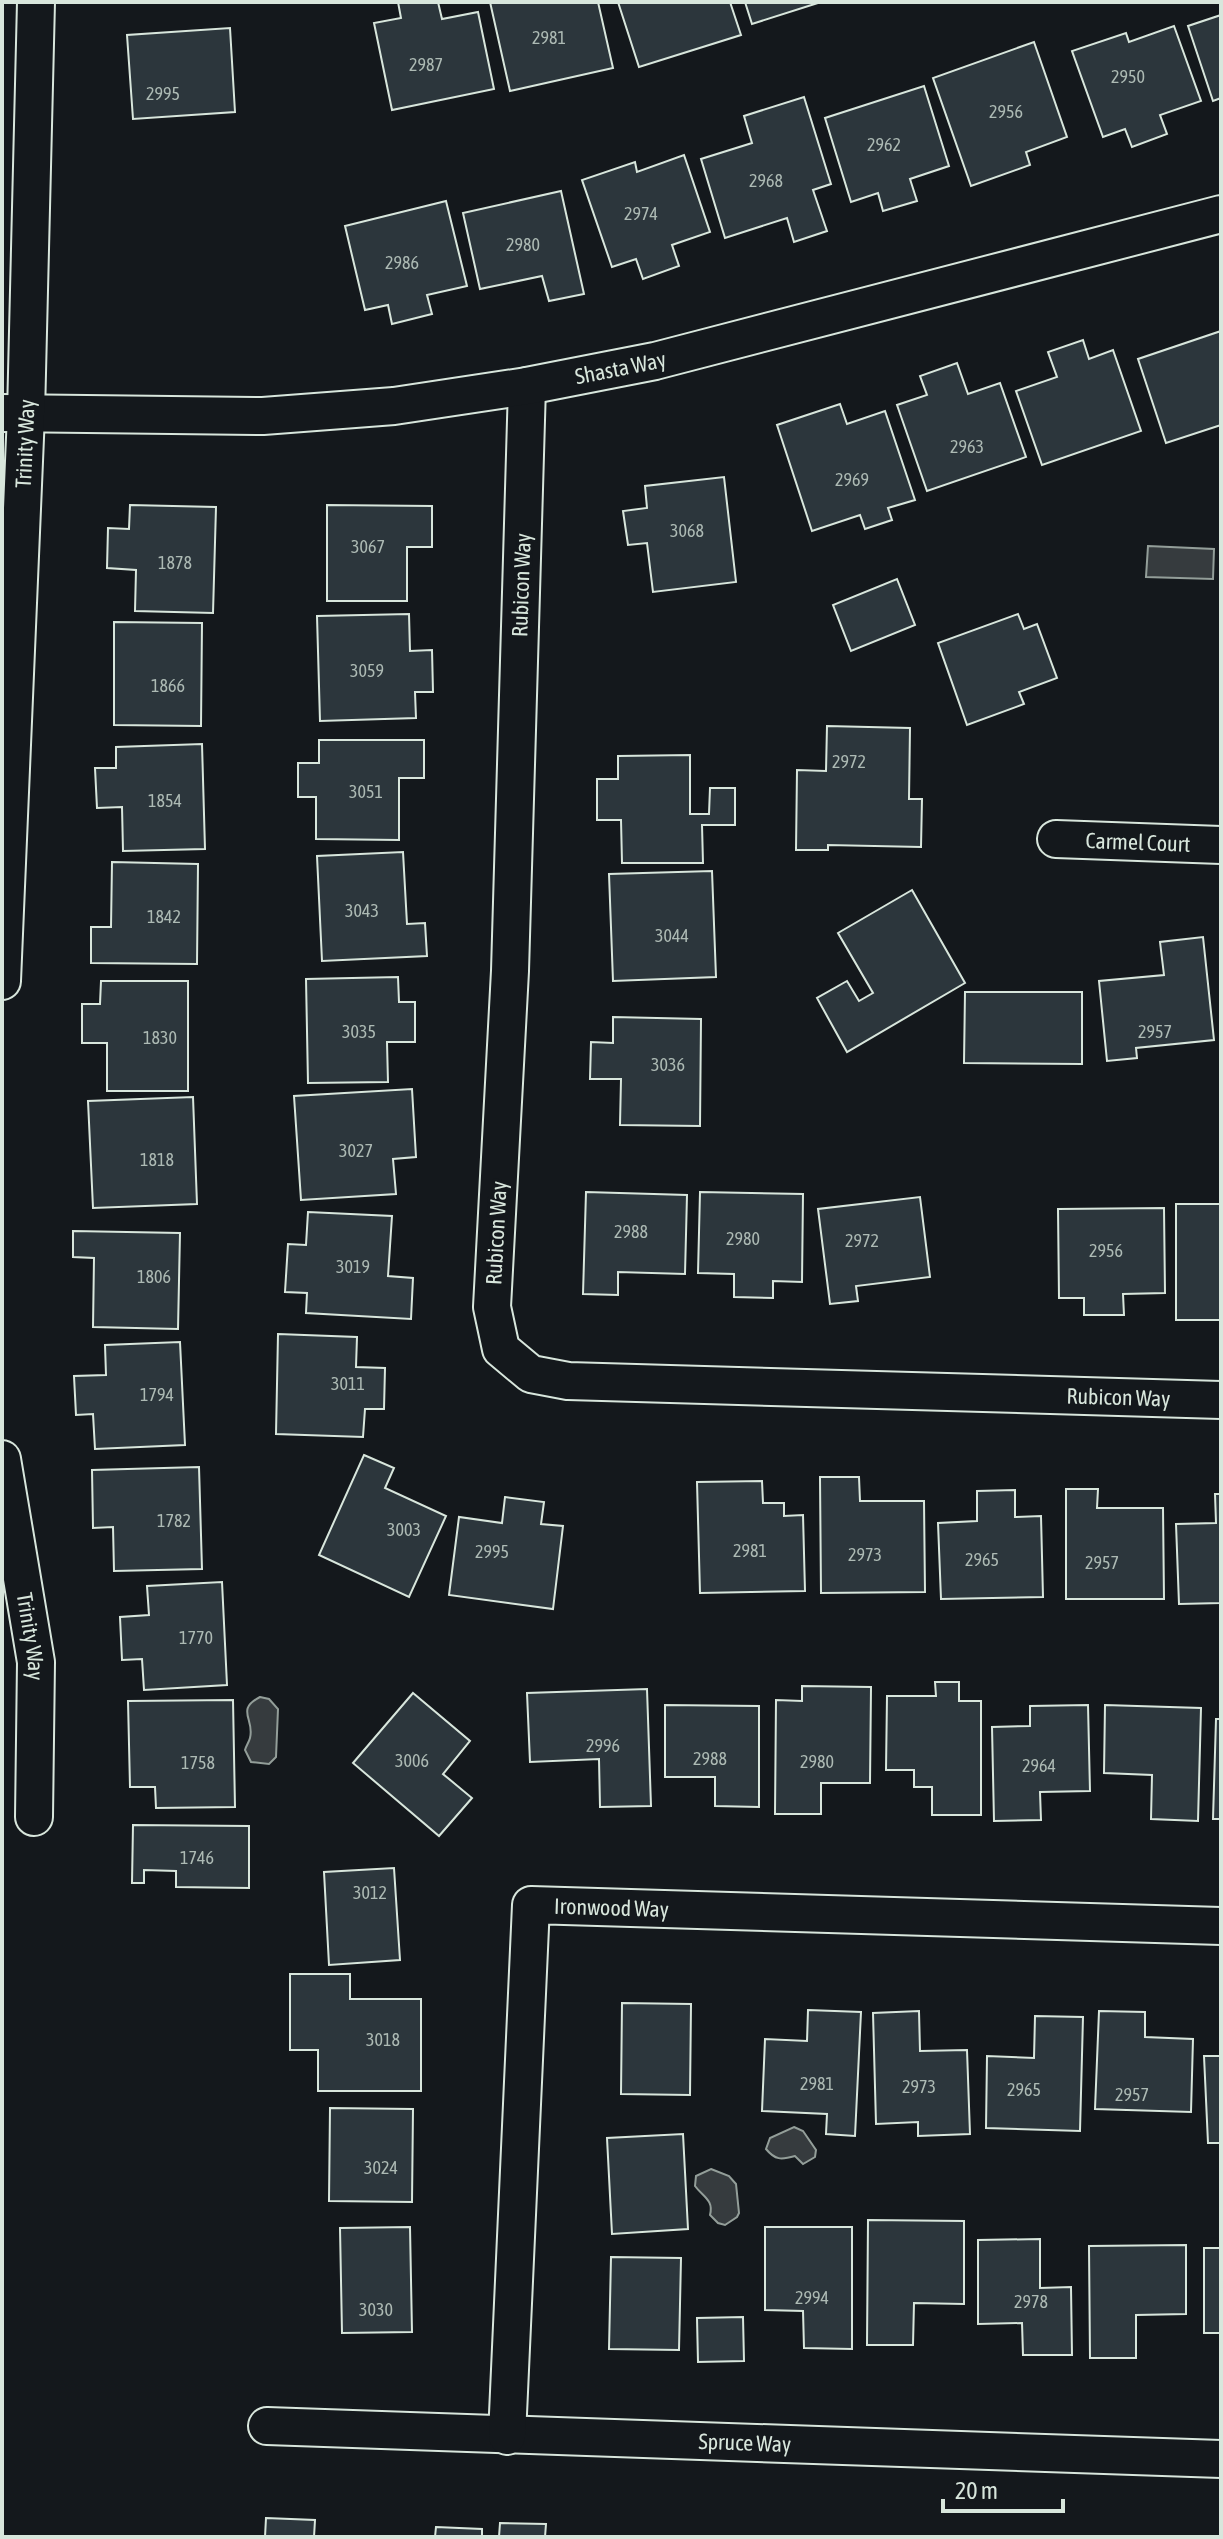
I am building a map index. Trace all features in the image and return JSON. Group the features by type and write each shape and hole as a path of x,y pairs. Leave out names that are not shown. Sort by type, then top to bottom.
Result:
{"street":[{"name":"Trinity Way","path":"2,981 14,414 36,2"},
{"name":"Shasta Way","path":"14,414 263,416 394,406 527,386 655,361 1221,214"},
{"name":"Rubicon Way","path":"527,386 510,971 492,1307 501,1349 531,1374 568,1381 1221,1400"},
{"name":"Carmel Court","path":"1056,839 1221,845"},
{"name":"Trinity Way","path":"2,1459 36,1662 34,1817"},
{"name":"Ironwood Way","path":"507,2436 531,1905 1221,1926"},
{"name":"Spruce Way","path":"267,2426 1221,2459"}],"shaded area":[{"path":"1148,546 1214,549 1213,579 1146,577"},
{"path":"260,1697 269,1699 278,1709 276,1757 269,1764 251,1762 245,1750 251,1731 247,1711"},
{"path":"794,2127 803,2131 816,2150 815,2157 803,2164 795,2156 779,2158 766,2149 770,2138"},
{"path":"711,2169 729,2176 736,2184 739,2213 725,2225 710,2215 709,2202 695,2186 696,2176"}],"building":[{"path":"398,2 438,2 442,19 478,12 494,89 392,110 374,23 401,18"},
{"path":"490,2 598,2 613,68 510,91"},
{"path":"618,2 730,2 741,35 639,67"},
{"path":"745,2 821,2 752,24"},
{"path":"1221,15 1221,98 1213,101 1188,26"},
{"path":"1174,26 1201,101 1160,115 1167,134 1132,147 1125,129 1103,137 1072,51 1126,33 1129,42"},
{"path":"230,28 235,112 133,119 127,35"},
{"path":"1034,42 1067,137 1026,152 1030,165 971,186 933,78"},
{"path":"924,86 949,166 910,179 917,201 883,211 878,193 851,202 825,118"},
{"path":"804,97 831,184 813,190 827,231 794,242 787,218 725,238 701,159 752,143 744,116"},
{"path":"684,155 710,232 672,245 679,266 643,279 636,259 612,267 582,180 635,162 637,172"},
{"path":"561,191 584,294 549,301 542,276 480,289 463,213"},
{"path":"446,201 467,286 427,295 432,314 392,324 388,305 365,310 345,226"},
{"path":"1221,331 1221,425 1166,443 1138,359"},
{"path":"1083,340 1089,359 1113,350 1141,431 1042,465 1016,391 1057,377 1048,352"},
{"path":"957,363 968,394 1000,383 1026,457 927,491 897,405 927,395 920,376"},
{"path":"840,404 847,424 885,411 915,500 888,508 892,520 865,529 860,515 812,531 777,425"},
{"path":"724,477 736,582 653,592 647,543 628,545 623,511 647,508 645,486"},
{"path":"130,505 216,507 213,613 135,611 136,570 107,568 108,528 129,529"},
{"path":"327,505 432,506 432,547 407,547 407,601 327,601"},
{"path":"897,579 915,625 851,651 833,605"},
{"path":"409,614 410,651 432,650 433,692 415,692 416,718 320,721 317,616"},
{"path":"1018,614 1024,629 1037,624 1057,678 1019,692 1024,704 967,725 938,643"},
{"path":"114,622 202,623 201,726 114,725"},
{"path":"827,726 910,728 909,799 922,799 921,847 828,845 828,850 796,850 797,770 826,771"},
{"path":"319,740 424,740 424,778 399,778 399,840 316,839 316,797 298,797 298,763 319,763"},
{"path":"202,744 205,849 123,851 122,807 97,808 95,768 116,768 116,747"},
{"path":"690,755 690,814 709,814 710,788 735,788 735,825 702,825 703,863 622,863 621,820 597,820 597,779 618,779 618,756"},
{"path":"403,852 407,924 425,923 427,956 322,961 317,856"},
{"path":"112,862 198,864 197,964 91,963 91,927 111,927"},
{"path":"712,871 716,977 613,981 609,874"},
{"path":"912,890 965,983 847,1052 817,998 847,981 859,1001 873,993 838,933"},
{"path":"1203,937 1214,1040 1136,1048 1137,1058 1107,1061 1099,981 1164,975 1160,942"},
{"path":"398,977 399,1002 415,1002 415,1042 387,1042 388,1082 308,1083 306,979"},
{"path":"101,981 188,981 188,1091 107,1091 107,1043 82,1043 82,1004 100,1004"},
{"path":"965,992 1082,992 1082,1064 964,1063"},
{"path":"613,1017 701,1019 700,1126 620,1125 621,1079 590,1079 591,1042 613,1043"},
{"path":"412,1089 416,1157 393,1159 396,1194 301,1200 294,1096"},
{"path":"193,1097 197,1204 93,1208 88,1101"},
{"path":"586,1192 687,1195 685,1274 618,1272 618,1295 583,1294"},
{"path":"700,1192 803,1194 802,1282 773,1281 773,1298 734,1297 734,1274 698,1273"},
{"path":"920,1197 930,1277 856,1286 858,1301 830,1304 818,1209"},
{"path":"1176,1204 1221,1204 1221,1320 1176,1320"},
{"path":"1164,1208 1165,1293 1123,1294 1124,1315 1084,1315 1084,1298 1059,1298 1058,1209"},
{"path":"308,1212 392,1216 388,1276 413,1278 411,1319 306,1313 307,1293 285,1292 288,1244 306,1245"},
{"path":"73,1231 180,1233 178,1329 93,1327 94,1258 73,1257"},
{"path":"278,1334 357,1337 356,1367 385,1368 384,1409 365,1409 363,1437 276,1434"},
{"path":"180,1342 185,1445 95,1449 93,1414 76,1415 74,1376 106,1375 105,1345"},
{"path":"364,1455 394,1468 385,1488 446,1516 409,1597 319,1555"},
{"path":"199,1467 202,1569 114,1571 113,1527 93,1528 92,1470"},
{"path":"820,1477 859,1477 860,1501 924,1501 925,1592 821,1593"},
{"path":"762,1481 763,1503 784,1503 784,1516 803,1515 805,1591 700,1593 697,1482"},
{"path":"1066,1489 1098,1489 1097,1508 1163,1508 1164,1599 1066,1599"},
{"path":"1015,1490 1015,1517 1041,1516 1043,1597 941,1599 938,1523 977,1521 977,1491"},
{"path":"1215,1494 1221,1494 1221,1603 1179,1604 1176,1524 1216,1523"},
{"path":"505,1497 544,1502 541,1524 563,1526 553,1609 449,1595 459,1517 502,1523"},
{"path":"222,1582 227,1685 144,1690 142,1659 122,1660 120,1617 149,1615 147,1586"},
{"path":"935,1682 959,1682 959,1701 981,1701 981,1815 932,1815 932,1787 914,1787 914,1770 886,1770 887,1696 936,1696"},
{"path":"802,1686 871,1687 870,1783 821,1783 821,1814 775,1814 776,1700 802,1701"},
{"path":"647,1689 651,1806 600,1807 599,1759 530,1762 527,1693"},
{"path":"413,1693 470,1741 443,1774 472,1798 439,1836 353,1763"},
{"path":"233,1700 235,1807 156,1808 155,1787 130,1787 128,1701"},
{"path":"665,1705 759,1706 759,1807 715,1806 715,1777 665,1777"},
{"path":"1088,1705 1090,1791 1040,1792 1041,1820 994,1821 992,1727 1030,1726 1030,1706"},
{"path":"1105,1705 1201,1708 1198,1821 1151,1819 1152,1775 1104,1773"},
{"path":"1216,1719 1221,1719 1221,1819 1213,1819"},
{"path":"133,1825 249,1826 249,1888 176,1887 176,1871 144,1870 144,1883 132,1883"},
{"path":"394,1868 400,1960 329,1965 324,1872"},
{"path":"290,1974 350,1974 350,1999 421,1999 421,2091 318,2091 318,2050 290,2050"},
{"path":"622,2003 691,2004 690,2095 621,2094"},
{"path":"808,2010 861,2012 855,2136 826,2134 827,2114 762,2111 765,2039 807,2041"},
{"path":"919,2011 920,2051 967,2050 970,2134 918,2136 918,2122 876,2124 873,2013"},
{"path":"1099,2011 1145,2012 1145,2037 1193,2039 1191,2112 1095,2109"},
{"path":"1035,2016 1083,2017 1080,2131 986,2128 987,2056 1034,2058"},
{"path":"1204,2056 1221,2056 1221,2143 1208,2143"},
{"path":"330,2108 413,2109 412,2202 329,2201"},
{"path":"683,2134 688,2229 612,2234 607,2138"},
{"path":"868,2220 964,2221 964,2304 914,2303 913,2345 867,2345"},
{"path":"410,2227 412,2332 342,2333 340,2228"},
{"path":"765,2227 852,2227 852,2349 804,2348 803,2311 765,2310"},
{"path":"1040,2239 1040,2288 1071,2287 1072,2355 1023,2355 1022,2323 978,2324 978,2240"},
{"path":"1186,2245 1186,2314 1136,2315 1136,2358 1090,2358 1089,2246"},
{"path":"1204,2248 1221,2248 1221,2333 1204,2333"},
{"path":"611,2257 681,2258 679,2350 609,2349"},
{"path":"743,2317 744,2361 698,2362 697,2318"},
{"path":"266,2518 315,2520 314,2537 265,2537"},
{"path":"500,2523 546,2524 545,2537 499,2537"},
{"path":"436,2527 482,2529 482,2537 435,2537"}]}
